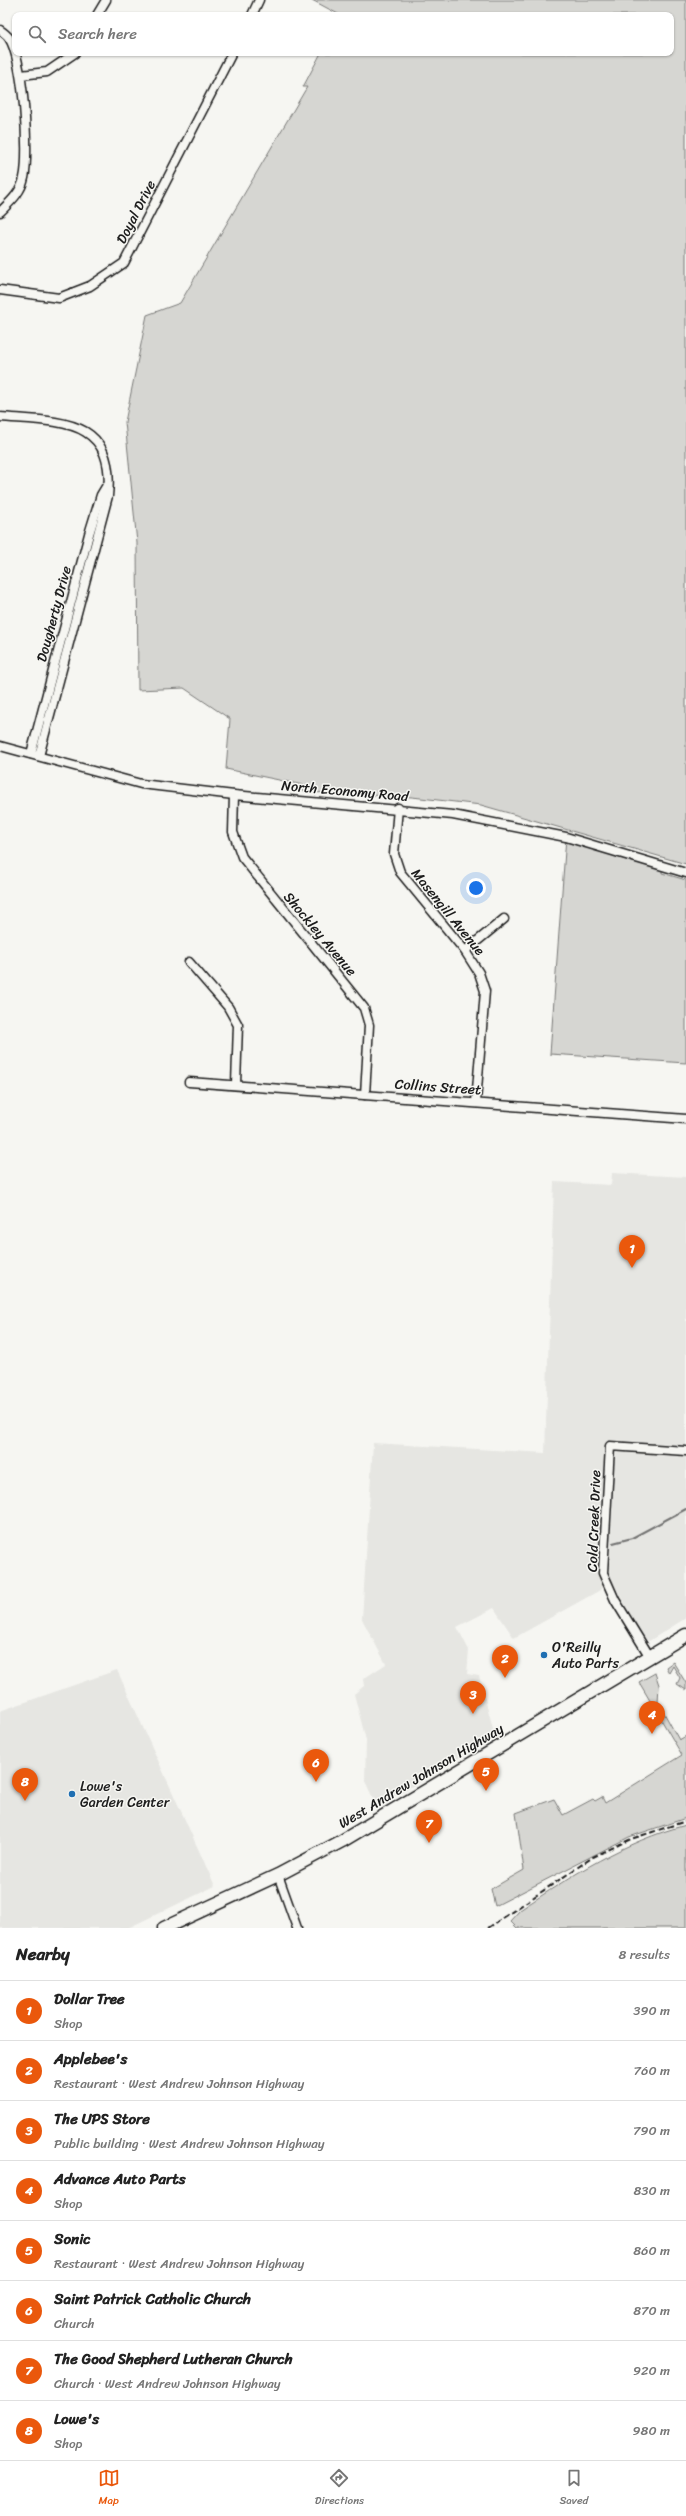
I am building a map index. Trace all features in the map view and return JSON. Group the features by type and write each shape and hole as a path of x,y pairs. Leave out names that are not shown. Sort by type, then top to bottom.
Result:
{"main road":[{"name":"West Andrew Johnson Highway","path":"164,1928 278,1875 342,1841 686,1635"}],"street":[{"path":"99,12 106,0"},
{"path":"253,12 259,0"},
{"path":"0,30 10,38 12,45"},
{"path":"0,212 18,194 24,178 26,160 21,75 15,56"},
{"path":"21,75 47,72 71,56"},
{"name":"Doyal Drive","path":"0,290 59,298 90,286 124,263 230,56"},
{"name":"Dougherty Drive","path":"0,417 56,422 77,427 95,439 103,447 108,463 108,496 65,655 35,755"},
{"name":"Dougherty Drive","path":"35,755 56,654 95,513 108,484"},
{"path":"56,654 65,655"},
{"name":"North Economy Road","path":"0,746 141,784 234,795 398,808 453,815 566,837 686,873"},
{"name":"Shockley Avenue","path":"234,795 232,832 242,857 364,1008 369,1025 365,1095"},
{"name":"Masengill Avenue","path":"398,808 394,854 400,872 465,951 479,972 485,991 476,1102"},
{"path":"465,951 504,919"},
{"path":"189,962 228,1007 238,1025 236,1084"},
{"name":"Collins Street","path":"189,1082 236,1084 686,1119"},
{"name":"Cold Creek Drive","path":"650,1657 609,1588 603,1573 610,1446 686,1451"},
{"path":"278,1875 297,1928"}],"shaded area":[{"path":"312,0 686,0 686,864 481,805 412,797 306,792 303,790 303,785 226,769 230,719 184,688 138,690 137,543 125,422 147,315 180,303 307,87 303,87 319,56 674,56 674,12 334,12"},
{"path":"566,837 662,865 662,873 686,880 686,1063 550,1054"},
{"path":"612,1173 686,1177 686,1618 649,1641 643,1637 609,1576 614,1456 610,1456 602,1589 514,1638 494,1608 457,1627 469,1650 467,1674 479,1676 494,1732 493,1738 377,1807 365,1781 366,1740 354,1694 364,1686 363,1679 386,1664 362,1619 373,1443 545,1453 554,1182 611,1185"},
{"path":"673,1662 686,1683 686,1690 677,1684 680,1678 673,1666 669,1673 666,1667"},
{"path":"117,1670 215,1886 128,1928 0,1928 0,1711"},
{"path":"655,1673 659,1685 658,1702 679,1740 686,1736 686,1818 629,1837 495,1906 491,1889 524,1870 516,1813 554,1799 563,1815 593,1799 595,1801 602,1797 605,1803 682,1755 639,1682"},
{"path":"686,1825 686,1928 517,1928 510,1921 520,1910 559,1884 600,1860 642,1840"}],"waterway":[{"path":"613,1543 632,1538 686,1509"}],"railway":[{"path":"488,1928 593,1857 631,1839 686,1821"}],"place":[{"name":"Dollar Tree","path":"632,1268"},
{"name":"O'Reilly Auto Parts","path":"544,1655"},
{"name":"Applebee's","path":"505,1678"},
{"name":"The UPS Store","path":"473,1714"},
{"name":"Advance Auto Parts","path":"652,1734"},
{"name":"Saint Patrick Catholic Church","path":"316,1782"},
{"name":"Sonic","path":"486,1791"},
{"name":"Lowe's Garden Center","path":"72,1794"},
{"name":"Lowe's","path":"25,1801"},
{"name":"The Good Shepherd Lutheran Church","path":"429,1843"}]}
